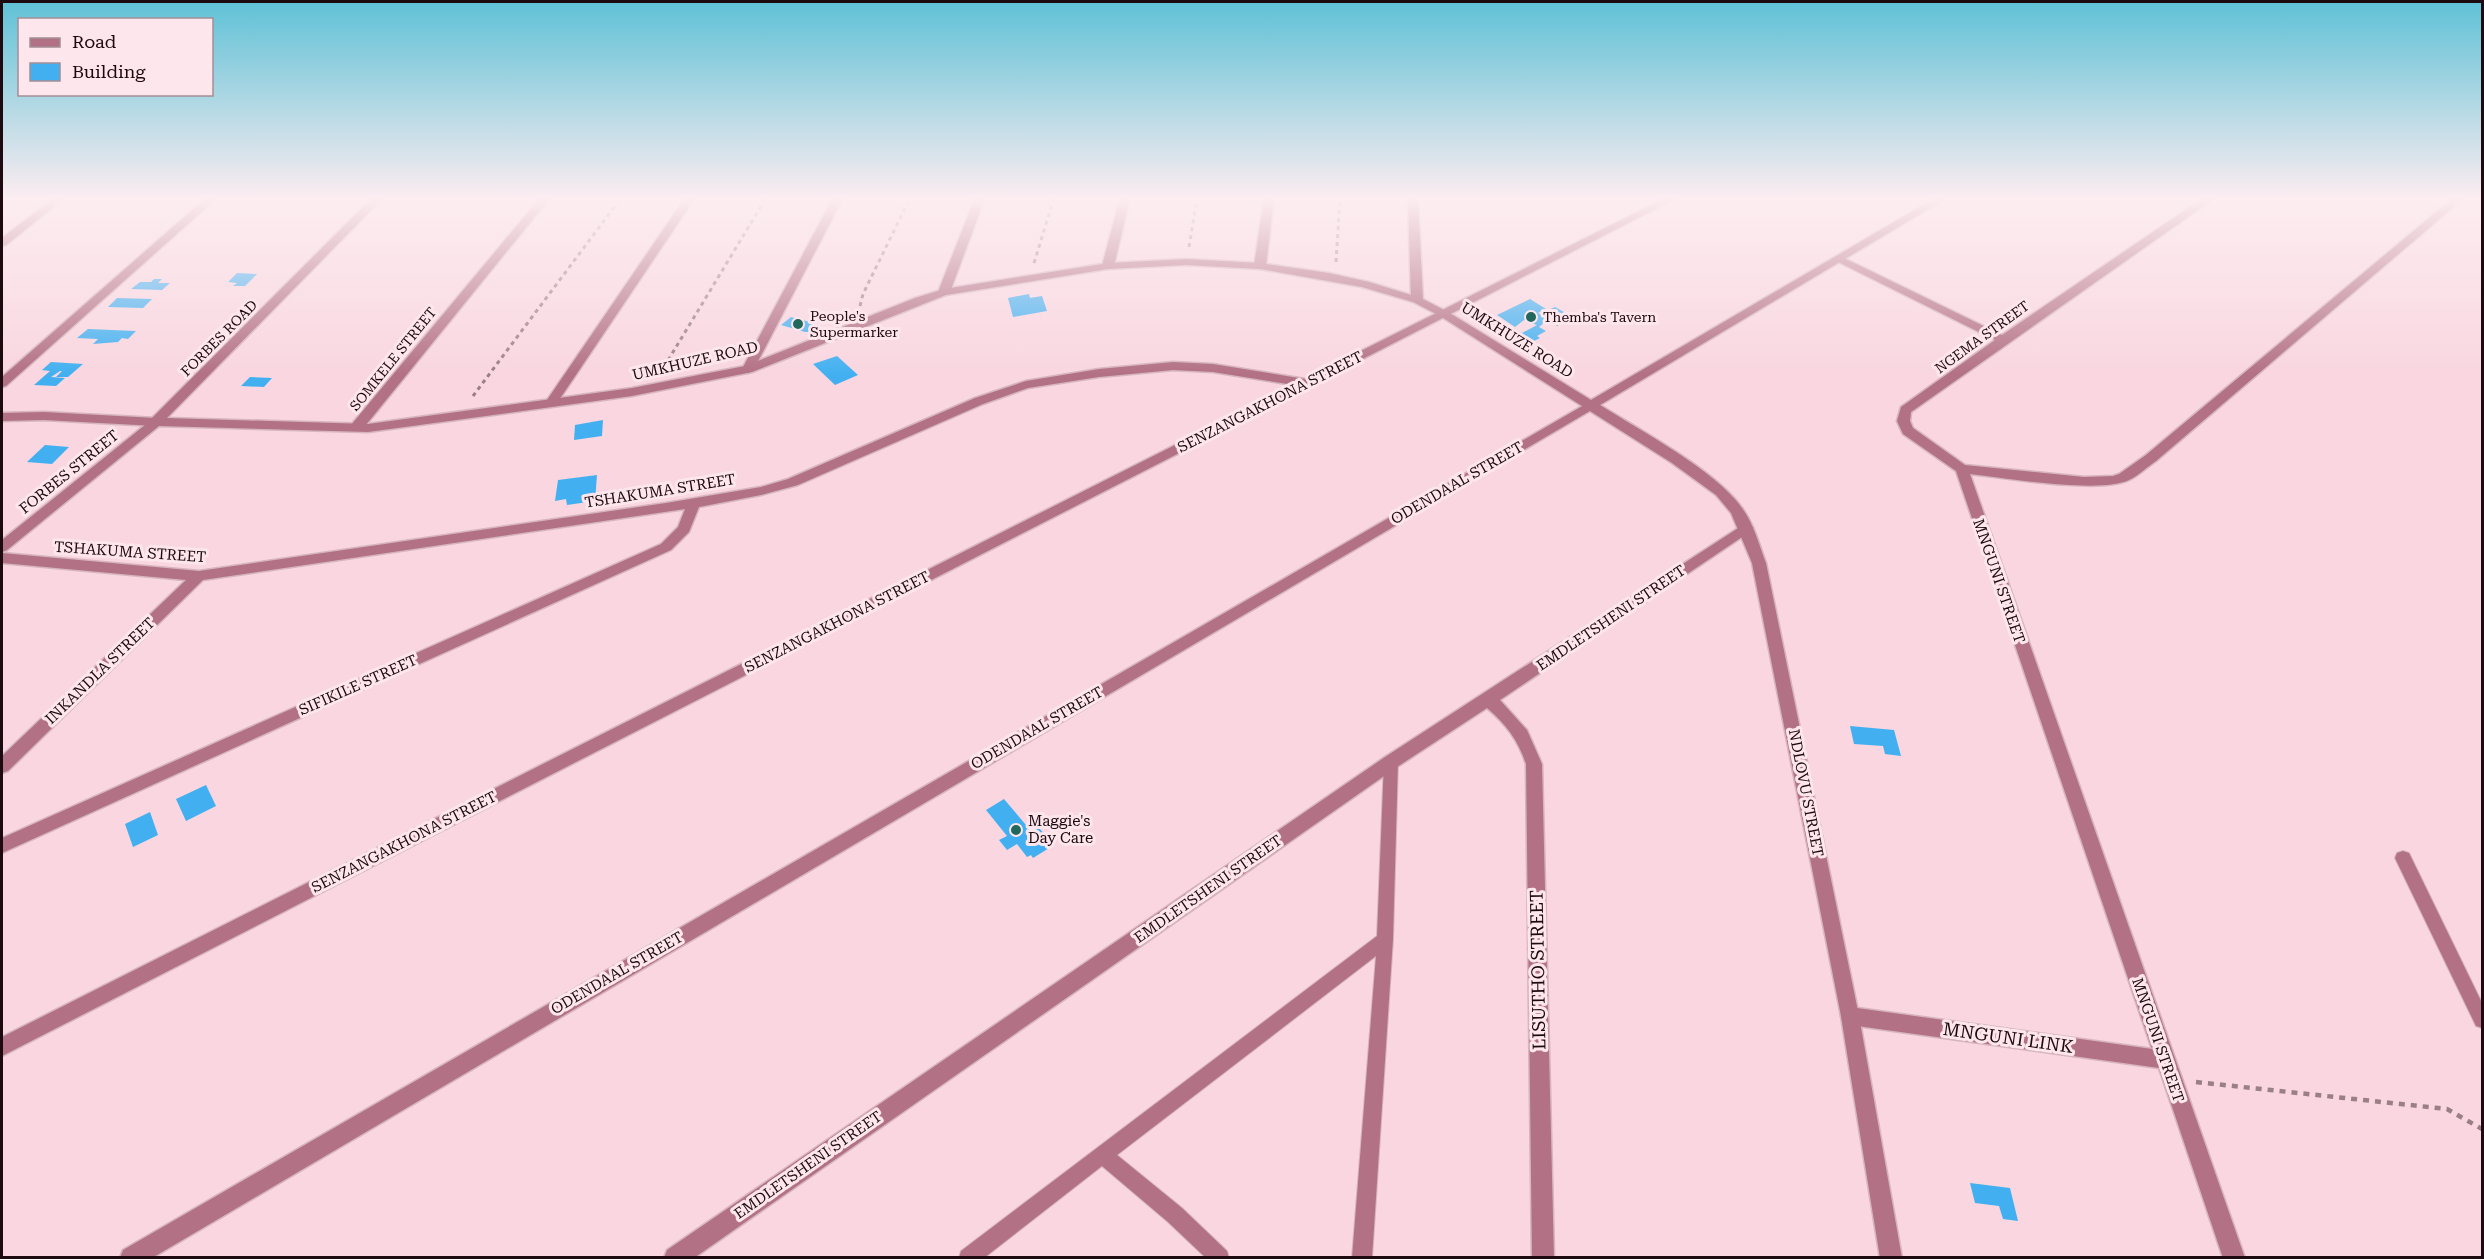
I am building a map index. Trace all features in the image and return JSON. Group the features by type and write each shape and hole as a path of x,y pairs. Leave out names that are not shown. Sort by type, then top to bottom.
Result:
{"street":[{"path":"2,382 145,257"},
{"name":"FORBES ROAD","path":"156,422 320,257"},
{"name":"SOMKELE STREET","path":"356,428 497,257"},
{"path":"551,403 650,257"},
{"path":"748,369 807,257"},
{"path":"944,292 957,257"},
{"path":"1108,266 1110,257"},
{"path":"1260,266 1261,257"},
{"path":"1415,257 1417,300"},
{"name":"SENZANGAKHONA STREET","path":"2,1047 1557,257"},
{"name":"ODENDAAL STREET","path":"131,1257 1842,257"},
{"name":"NGEMA STREET","path":"1962,469 1918,440 1903,424 1906,410 2124,257"},
{"path":"1962,469 2084,481 2124,477 2151,458 2389,257"},
{"path":"1838,259 2003,340"},
{"name":"UMKHUZE ROAD","path":"2,417 44,416 356,428 392,426 651,388 748,369 944,292 1108,266 1186,262 1260,266 1336,278 1365,284 1417,300 1444,314 1591,405"},
{"name":"TSHAKUMA STREET","path":"2,558 199,576 694,503 761,491 793,482 979,400 1026,385 1099,373 1190,366 1306,383"},
{"name":"NDLOVU STREET","path":"1591,405 1706,479 1729,501 1746,528 1760,563 1850,1016 1892,1257"},
{"name":"FORBES STREET","path":"2,547 156,422"},
{"name":"MNGUNI STREET","path":"1962,469 1990,556 2234,1257"},
{"name":"SIFIKILE STREET","path":"2,846 666,547 684,530 694,503"},
{"name":"EMDLETSHENI STREET","path":"675,1257 1391,762 1746,528"},
{"name":"INKANDLA STREET","path":"2,766 199,576"},
{"name":"LISUTHO STREET","path":"1487,699 1512,720 1528,743 1534,764 1543,1257"},
{"name":"MNGUNI LINK","path":"1850,1016 2168,1069"}],"lane":[{"path":"1362,1257 1385,939 1391,762"},
{"path":"2403,858 2482,1020"},
{"path":"968,1257 1385,939"},
{"path":"1103,1155 1175,1215 1220,1257"}],"path":[{"path":"459,416 577,257"},
{"path":"651,388 730,257"},
{"path":"854,327 863,294 881,257"},
{"path":"1030,278 1036,257"},
{"path":"1186,262 1187,257"},
{"path":"1336,278 1337,257"},
{"path":"2168,1069 2447,1109 2482,1129"}],"building":[{"path":"237,273 257,274 245,286 233,286 237,283 228,282"},
{"path":"154,279 162,279 158,283 170,283 162,290 131,289 140,282 151,282"},
{"path":"1029,294 1030,298 1042,296 1047,311 1013,317 1008,298"},
{"path":"117,298 152,299 143,308 108,307"},
{"path":"1530,299 1546,309 1538,313 1549,319 1539,327 1546,331 1537,336 1540,338 1526,345 1505,332 1514,328 1522,333 1537,325 1524,320 1515,327 1497,315"},
{"path":"1555,307 1573,317 1557,326 1551,321 1560,317 1548,310"},
{"name":"People's Supermarker","path":"791,317 814,323 811,326 815,327 810,332 805,332 781,325"},
{"path":"1495,317 1512,327 1504,331 1487,321"},
{"path":"88,329 136,331 128,339 122,338 118,342 93,344 98,339 77,338"},
{"path":"837,356 858,375 835,385 813,364"},
{"path":"51,362 83,364 68,377 56,377 62,371 60,371 51,377 65,378 56,386 34,385 50,371 42,370"},
{"path":"250,377 272,378 264,387 241,386"},
{"path":"603,420 602,436 574,440 575,425"},
{"path":"45,445 69,447 52,464 27,462"},
{"path":"597,475 595,501 567,505 566,499 555,501 558,480"},
{"path":"1850,726 1894,730 1901,756 1885,754 1883,746 1854,744"},
{"path":"206,785 216,806 186,821 176,799"},
{"name":"Maggie's Day Care","path":"1004,799 1032,832 1039,828 1054,845 1033,858 1031,855 1027,857 1017,844 1007,850 999,840 1007,836 986,810"},
{"path":"150,812 158,835 133,847 125,824"},
{"path":"1970,1183 2010,1188 2018,1221 2003,1219 1999,1206 1975,1203"}],"place":[{"name":"Themba's Tavern","path":"1531,317"},
{"name":"People's Supermarker","path":"798,324"},
{"name":"Maggie's Day Care","path":"1016,830"}]}
